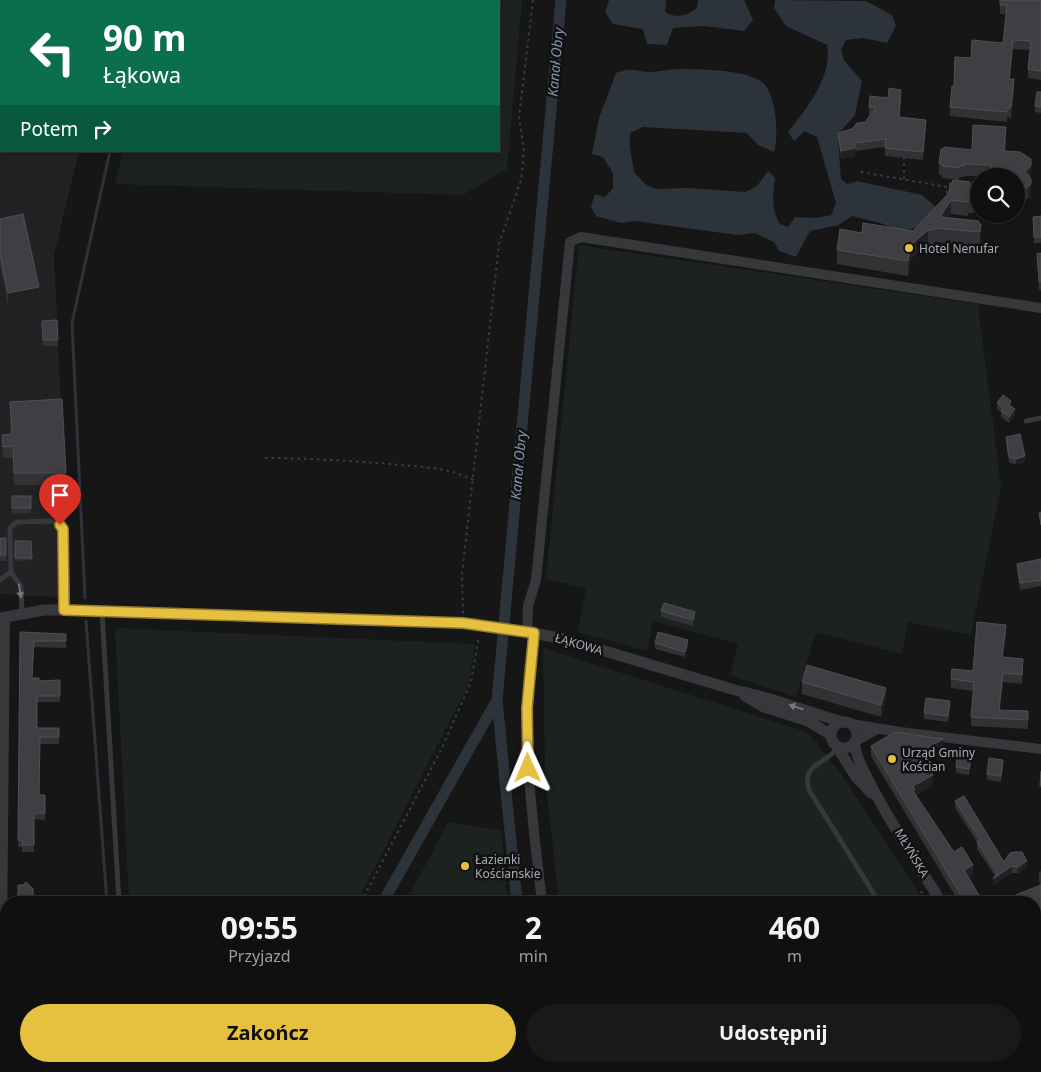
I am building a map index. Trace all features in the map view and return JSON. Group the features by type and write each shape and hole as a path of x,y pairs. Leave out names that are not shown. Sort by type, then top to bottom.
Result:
{"street":[{"path":"541,896 528,760 528,606 536,580 570,242 581,237 1041,308"},
{"name":"ŁĄKOWA","path":"3,617 22,613 64,610 102,610 481,625 568,640 846,723 877,729 1041,749"},
{"path":"2,896 3,617"},
{"name":"ŁĄKOWA","path":"735,690 764,707 808,721 830,735"},
{"path":"856,742 857,731 846,723 834,727 830,735 837,747 847,749 877,729"},
{"name":"MŁYŃSKA","path":"856,742 856,758 881,803 938,896"},
{"name":"MŁYŃSKA","path":"837,747 856,777 881,803"}],"lane":[{"path":"1026,421 1041,418"},
{"path":"22,613 21,586 11,572 10,528 17,522 51,521 56,522 63,529 64,610"},
{"path":"0,580 11,572"},
{"path":"102,610 119,896"},
{"path":"837,747 833,754 810,770 807,776 807,783 809,790 875,896"}],"path":[{"path":"463,623 462,574 499,244 521,180 524,151 519,117 533,0"},
{"path":"904,158 904,179"},
{"path":"861,172 947,187 946,197"},
{"path":"922,241 928,252"},
{"path":"265,458 316,458 422,467 460,472 474,480"},
{"path":"364,896 442,750 471,682 481,625"}],"shaded area":[{"path":"500,0 522,0 507,169 463,195 115,184 123,152 500,152"},
{"path":"609,0 666,0 665,12 677,16 685,15 697,8 698,0 744,0 753,20 744,31 704,26 673,28 667,45 647,44 643,29 613,24 605,12"},
{"path":"775,0 866,1 892,15 896,26 887,43 863,38 846,40 841,50 844,60 862,81 855,115 841,131 838,140 841,179 847,184 857,181 922,195 936,207 931,225 900,231 880,223 852,216 839,225 810,231 796,257 779,251 774,242 755,233 737,235 635,221 621,223 596,216 591,207 595,194 605,197 613,188 613,173 603,157 592,154 599,118 616,73 629,70 649,72 679,69 698,69 742,74 759,80 765,85 770,93 775,113 776,144 774,152 758,145 747,133 643,127 630,133 630,147 634,172 645,184 655,189 688,188 745,192 757,186 768,171 775,178 774,208 780,224 788,227 795,217 816,218 831,215 836,203 817,137 805,131 794,141 788,132 803,113 822,80 828,57 827,45 786,26 774,8"},
{"path":"0,152 79,152 54,255 70,598 0,594"},
{"path":"579,245 978,304 1001,487 971,635 908,622 902,654 816,632 796,697 730,675 738,644 653,621 647,651 578,632 586,588 546,579"},
{"path":"115,628 475,644 469,684 360,896 129,896"},
{"path":"543,648 807,732 840,772 921,896 558,896 545,776"},
{"name":"Łazienki Kościanskie","path":"448,822 501,830 507,896 409,896"}],"building":[{"path":"1000,0 1041,0 1041,71 1028,69 1031,41 1013,40 1009,79 1014,79 1011,108 1007,108 1007,112 950,107 952,86 954,86 955,57 971,58 972,40 1003,43 1007,5 1000,5"},
{"path":"889,88 901,90 899,117 926,120 923,152 885,148 886,139 855,143 855,148 841,151 838,133 852,129 857,123 865,122 876,108 869,107 870,96 888,98"},
{"path":"1037,92 1041,92 1041,107 1035,106"},
{"path":"973,125 1006,127 1004,151 1020,152 1031,159 1031,166 1025,171 1025,168 991,168 991,165 964,164 964,166 959,165 959,168 942,166 942,163 939,163 941,149 944,149 944,147 972,150"},
{"path":"1025,171 1031,179 1031,184 1025,187"},
{"path":"953,180 970,182 970,199 968,199 968,202 951,200 940,217 970,220 970,223 979,223 981,224 980,232 934,228 934,230 928,230 911,245 908,261 837,250 840,229 862,233 863,223 913,231 949,193 950,183"},
{"path":"23,214 39,287 8,293 0,253 0,219"},
{"path":"1041,216 1041,237 1034,237 1033,217"},
{"path":"1041,253 1041,281 1039,281 1037,254"},
{"path":"57,320 58,340 43,340 42,321"},
{"path":"1003,395 1011,401 1009,405 1015,409 1009,417 1001,411 1003,408 997,403"},
{"path":"62,399 66,473 14,473 13,446 3,447 2,435 12,434 10,402"},
{"path":"1020,434 1025,456 1016,459 1009,457 1006,437"},
{"path":"12,496 31,496 31,508 12,508"},
{"path":"0,538 6,538 6,555 0,555"},
{"path":"15,541 31,541 32,558 15,558"},
{"path":"1041,559 1041,580 1020,583 1017,564"},
{"path":"664,603 695,612 693,620 661,611"},
{"path":"977,622 1006,625 1002,657 1023,659 1022,675 1003,673 999,710 1028,711 1028,720 971,717 974,682 951,679 952,669 973,671"},
{"path":"20,632 66,634 66,641 34,641 32,678 39,678 39,681 60,680 60,696 37,696 37,728 59,728 59,737 40,737 39,795 45,795 45,813 34,813 34,845 22,845 22,840 18,840"},
{"path":"658,632 688,640 685,652 655,643"},
{"path":"807,665 886,688 881,705 802,682"},
{"path":"926,698 950,701 948,716 924,713"},
{"path":"895,732 943,739 916,754 924,769 928,767 933,775 913,786 915,789 913,791 954,852 962,847 973,865 964,870 979,896 961,896 871,746"},
{"path":"957,755 971,757 969,769 956,767"},
{"path":"989,758 1003,760 1001,776 987,774"},
{"path":"964,796 1004,862 1010,853 1014,852 1022,852 1027,861 1018,867 1012,866 993,879 997,873 977,842 980,840 955,801"},
{"path":"26,882 33,889 33,896 18,896 18,885 23,885"},
{"path":"1041,885 1041,896 1013,896"}],"waterway":[{"name":"Kanał Obry","path":"386,896 497,700 561,0"},
{"path":"85,598 72,323 110,152"},
{"path":"86,621 107,896"},
{"path":"497,700 516,896"}],"place":[{"name":"Hotel Nenufar","path":"909,248"},
{"name":"Urząd Gminy Kościan","path":"892,759"},
{"name":"Łazienki Kościanskie","path":"465,866"}],"route":[{"path":"60,525 63,529 64,610 463,623 534,633 527,708 528,768"}]}
